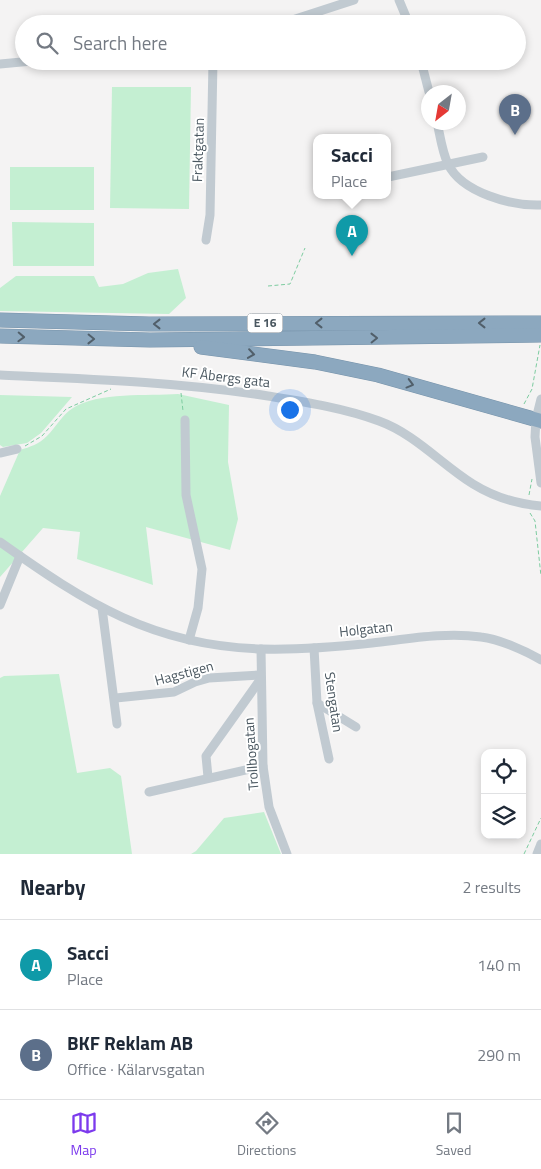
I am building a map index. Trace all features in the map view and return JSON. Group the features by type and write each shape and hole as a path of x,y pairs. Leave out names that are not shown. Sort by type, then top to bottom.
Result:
{"highway":[{"name":"E 16","path":"0,320 535,329"},
{"name":"E 16","path":"0,336 150,340 535,329"},
{"path":"150,340 315,362 369,373 538,420"}],"street":[{"path":"308,15 354,0"},
{"path":"400,0 406,15"},
{"path":"0,64 15,63"},
{"name":"Fraktgatan","path":"206,240 210,206 213,70"},
{"path":"423,70 427,85"},
{"path":"439,130 448,165 465,183 488,196 511,203 541,205"},
{"path":"391,176 483,157"},
{"name":"KF Åbergs gata","path":"0,375 191,385 302,401 347,411 392,426 490,494 527,505 541,506"},
{"path":"541,399 535,437 540,455 541,483"},
{"path":"185,420 186,495 202,569 198,608 189,640"},
{"path":"0,453 17,449"},
{"name":"Holgatan","path":"0,542 102,608 145,627 189,640 261,648 314,648 423,636 482,637 528,653 541,660"},
{"path":"0,605 20,556"},
{"path":"102,608 111,682 116,698 117,724"},
{"name":"Trollbogatan","path":"261,648 263,766 269,808 287,854"},
{"name":"Stengatan","path":"314,648 317,703 329,759"},
{"path":"208,777 206,756 260,677"},
{"name":"Hagstigen","path":"116,698 174,692 194,682 209,678 260,677"},
{"path":"317,703 356,727"},
{"path":"149,792 208,777 263,766"},
{"path":"536,854 541,844"}],"path":[{"path":"268,286 290,284 305,248"},
{"path":"17,449 42,436 66,408 82,400 102,394 117,384"},
{"path":"181,390 185,420"},
{"path":"532,477 527,505 535,521 541,576"},
{"path":"524,854 541,818"}],"green space":[{"path":"112,87 191,87 189,209 110,208"},
{"path":"10,167 94,167 94,210 10,210"},
{"path":"12,222 94,223 94,266 13,266"},
{"path":"178,269 186,298 169,314 0,311 0,288 16,276 94,276 99,287 123,284 148,273"},
{"path":"178,394 229,405 228,462 238,519 230,550 146,527 153,585 77,559 80,532 43,528 0,577 0,496 20,450 41,441 69,411 83,403 109,397"},
{"path":"0,395 72,397 41,433 27,443 3,447 0,445"},
{"path":"59,674 77,773 110,768 121,776 132,854 0,854 0,678 4,676"},
{"path":"264,812 281,854 191,854 196,851 224,818"}],"place":[{"name":"BKF Reklam AB","path":"515,135"},
{"name":"Sacci","path":"352,256"}]}
